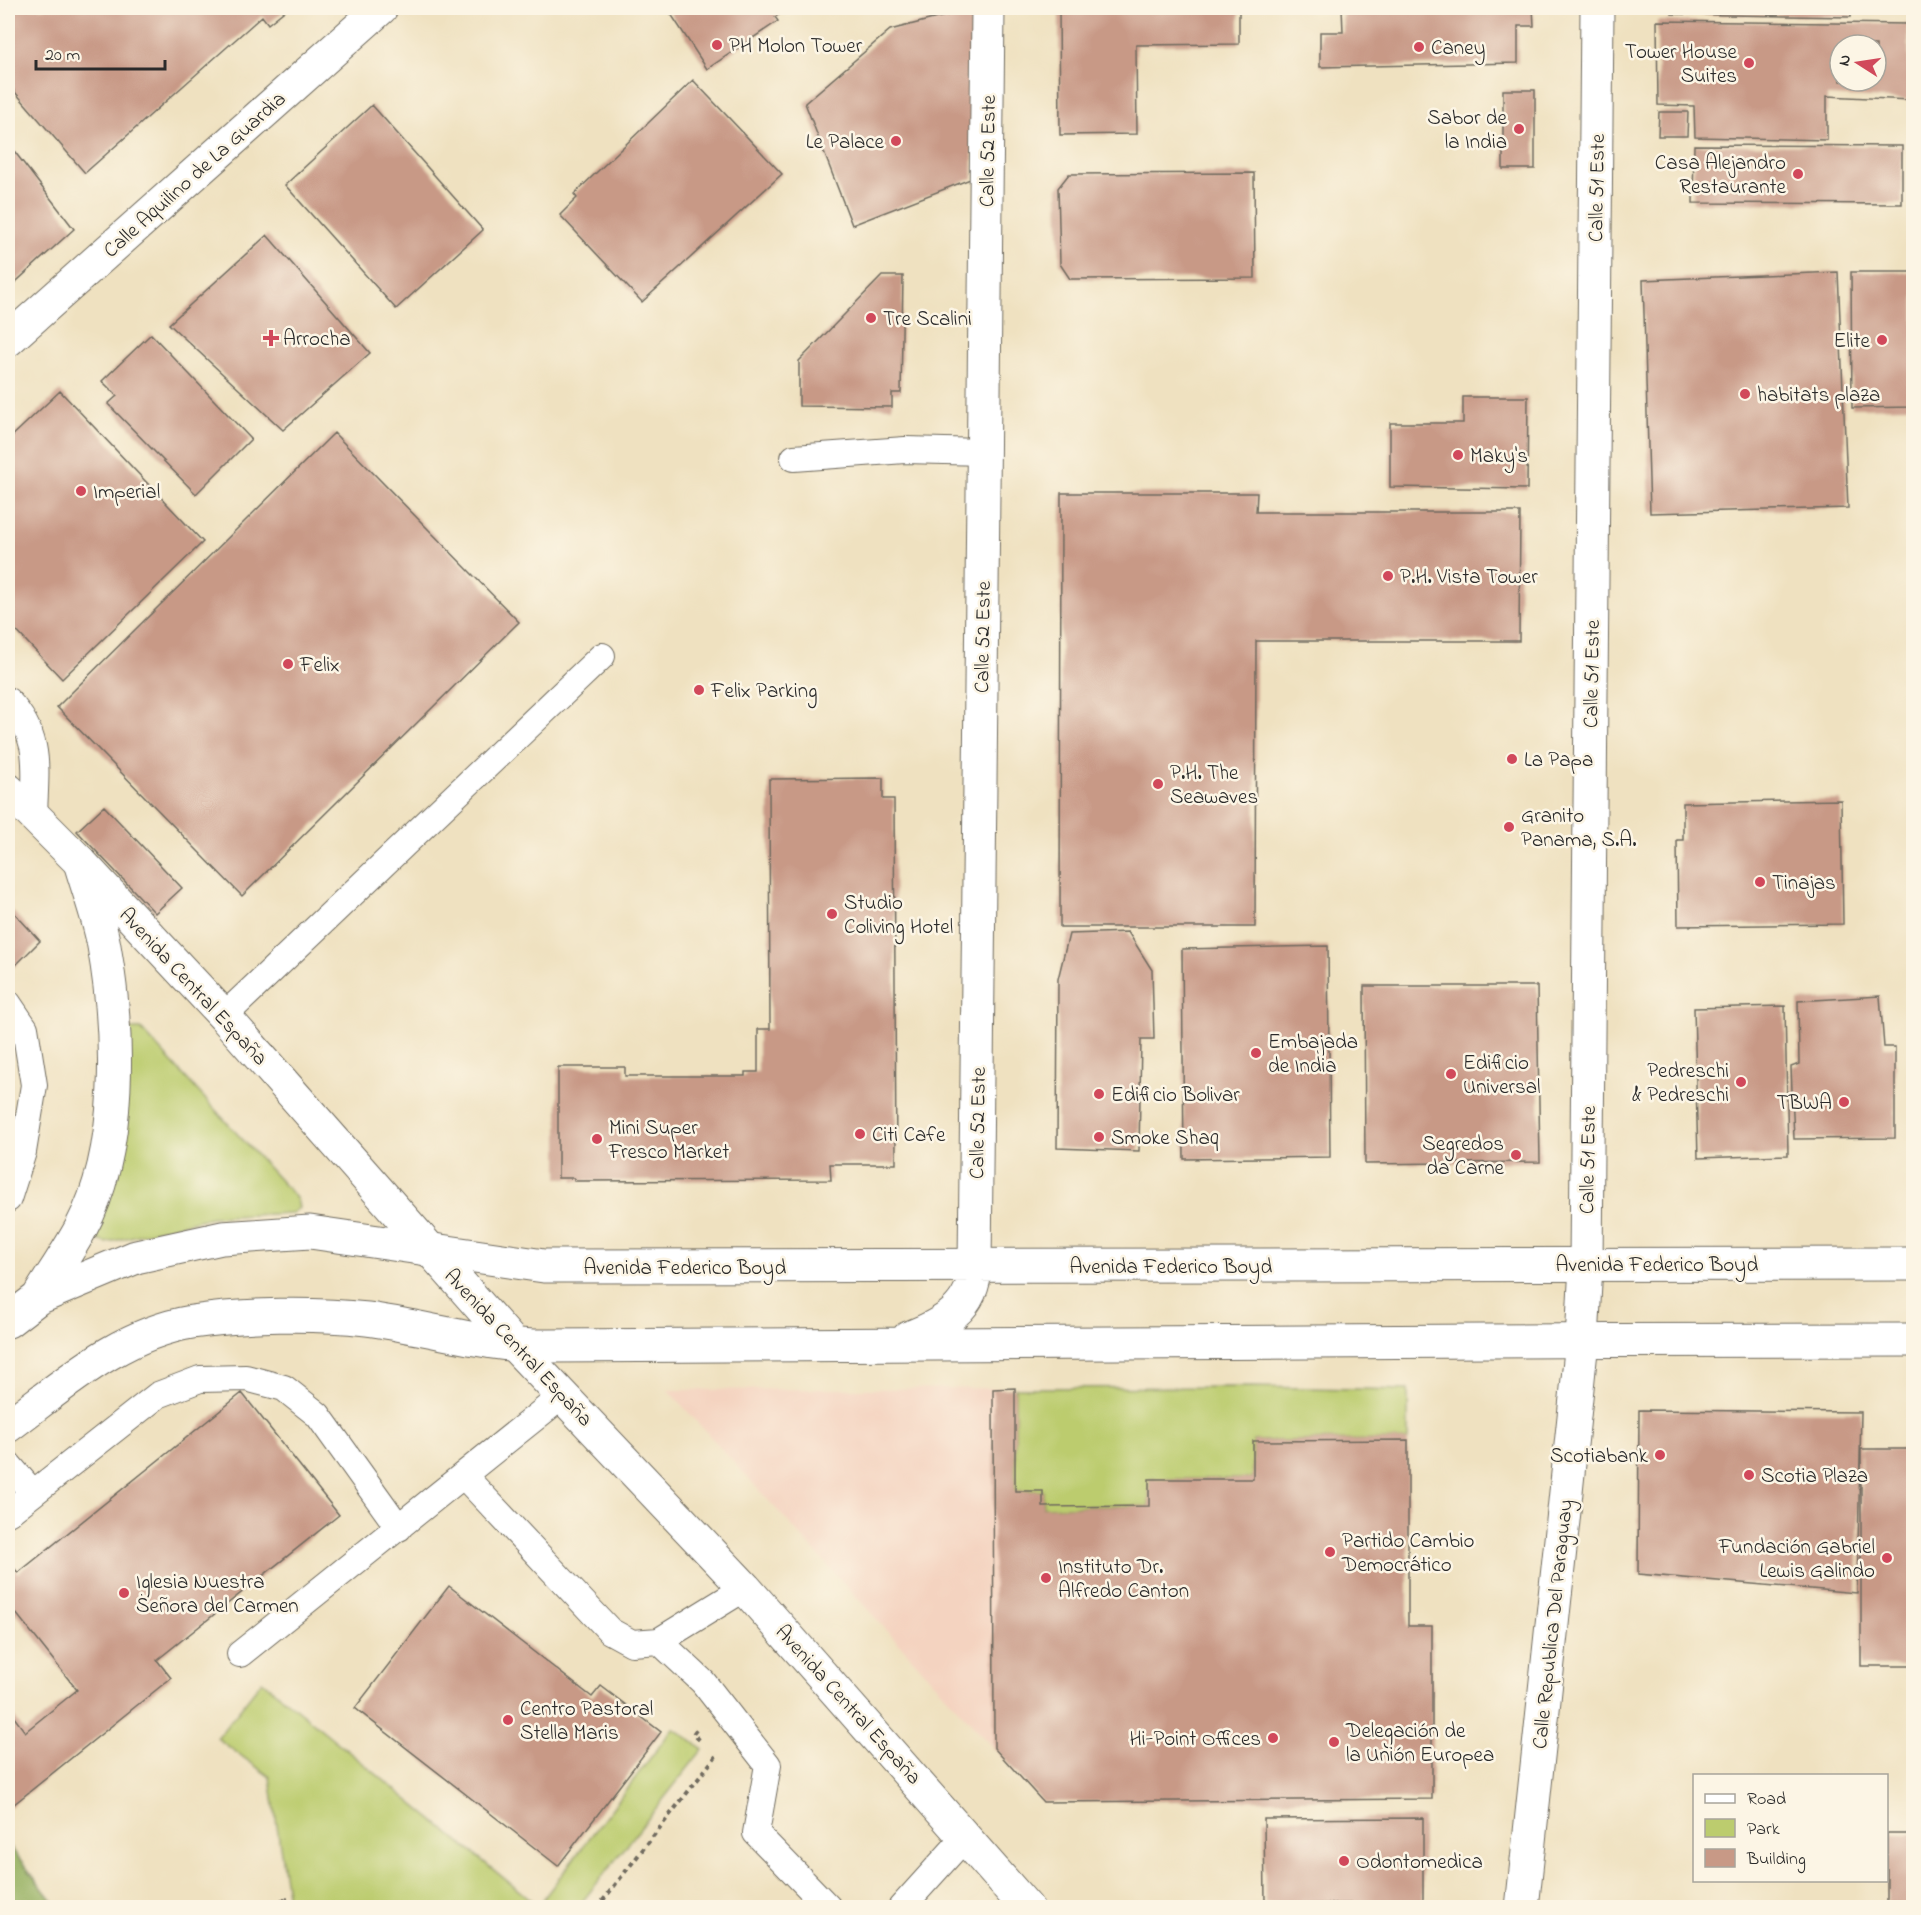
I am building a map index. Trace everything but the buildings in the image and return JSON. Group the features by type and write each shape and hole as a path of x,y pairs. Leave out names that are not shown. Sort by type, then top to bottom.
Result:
{"main road":[{"name":"Calle Aquilino de La Guardia","path":"8,340 381,8"},
{"name":"Calle 52 Este","path":"899,1342 939,1326 955,1314 975,1283 988,8"},
{"name":"Calle 51 Este","path":"1582,1341 1586,1264 1597,8"},
{"name":"Avenida Central España","path":"8,790 80,862 224,1016 516,1347 746,1587 1027,1908"},
{"path":"8,1321 38,1298 82,1227 106,1161 114,1100 113,1029 104,945 80,862"},
{"name":"Avenida Federico Boyd","path":"38,1298 136,1257 222,1238 310,1232 544,1266 1914,1264"},
{"path":"8,1426 91,1364 134,1338 188,1323 238,1317 364,1319 516,1347 899,1342 1914,1340"},
{"name":"Calle Republica Del Paraguay","path":"1522,1908 1582,1341"}],"lane":[{"path":"794,458 905,450 984,452"},
{"path":"224,1016 602,656"},
{"path":"8,701 31,734 35,759 34,817"},
{"path":"8,1003 25,1028 34,1085 23,1152 8,1199"},
{"path":"8,1512 158,1395 200,1379 246,1378 284,1388 318,1415 399,1528"},
{"path":"240,1654 562,1396"},
{"path":"8,1464 33,1493"},
{"path":"464,1476 610,1631 632,1643 659,1641 746,1587"},
{"path":"659,1641 703,1682 768,1765 756,1833 829,1908"},
{"path":"901,1908 966,1836"}],"path":[{"path":"597,1908 717,1757 693,1734"}],"shaded area":[{"name":"Instituto Dr. Alfredo Canton","path":"1252,1387 1254,1677 1114,1801 1043,1802 668,1390"}],"green space":[{"path":"130,1029 141,1029 297,1199 299,1208 292,1213 212,1217 106,1243 98,1240 94,1232 124,1034"},
{"path":"1252,1387 1408,1390 1408,1440 1253,1441 1253,1479 1150,1479 1149,1506 1043,1507 1043,1491 1015,1491 1015,1388"},
{"path":"262,1681 538,1906 673,1728 703,1749 578,1907 289,1908 270,1777 217,1738"},
{"path":"8,1844 57,1907 8,1907"}],"place":[{"name":"PH Molon Tower","path":"717,45"},
{"name":"Caney","path":"1419,47"},
{"name":"Tower House Suites","path":"1749,63"},
{"name":"Sabor de la India","path":"1519,129"},
{"name":"Le Palace","path":"896,141"},
{"name":"Casa Alejandro Restaurante","path":"1798,174"},
{"name":"Tre Scalini","path":"871,318"},
{"name":"Arrocha","path":"271,338"},
{"name":"Elite","path":"1882,340"},
{"name":"habitats plaza","path":"1745,394"},
{"name":"Maky's","path":"1458,455"},
{"name":"Imperial","path":"81,491"},
{"name":"P.H. Vista Tower","path":"1388,576"},
{"name":"Felix","path":"288,664"},
{"name":"Felix Parking","path":"699,690"},
{"name":"La Papa","path":"1512,759"},
{"name":"P.H. The Seawaves","path":"1158,784"},
{"name":"Granito Panama, S.A.","path":"1509,827"},
{"name":"Tinajas","path":"1760,882"},
{"name":"Studio Coliving Hotel","path":"832,914"},
{"name":"Embajada de India","path":"1256,1053"},
{"name":"Edificio Universal","path":"1451,1074"},
{"name":"Pedreschi & Pedreschi","path":"1741,1082"},
{"name":"Edificio Bolivar","path":"1099,1094"},
{"name":"TBWA","path":"1844,1102"},
{"name":"Citi Cafe","path":"860,1134"},
{"name":"Smoke Shaq","path":"1099,1137"},
{"name":"Mini Super Fresco Market","path":"597,1139"},
{"name":"Segredos da Carne","path":"1516,1155"},
{"name":"Scotiabank","path":"1660,1455"},
{"name":"Scotia Plaza","path":"1749,1475"},
{"name":"Partido Cambio Democrático","path":"1330,1552"},
{"name":"Fundación Gabriel Lewis Galindo","path":"1887,1558"},
{"name":"Instituto Dr. Alfredo Canton","path":"1046,1578"},
{"name":"Iglesia Nuestra Señora del Carmen","path":"124,1593"},
{"name":"Centro Pastoral Stella Maris","path":"508,1720"},
{"name":"Hi-Point Offices","path":"1273,1738"},
{"name":"Delegación de la Unión Europea","path":"1334,1742"},
{"name":"Odontomedica","path":"1344,1861"}]}
